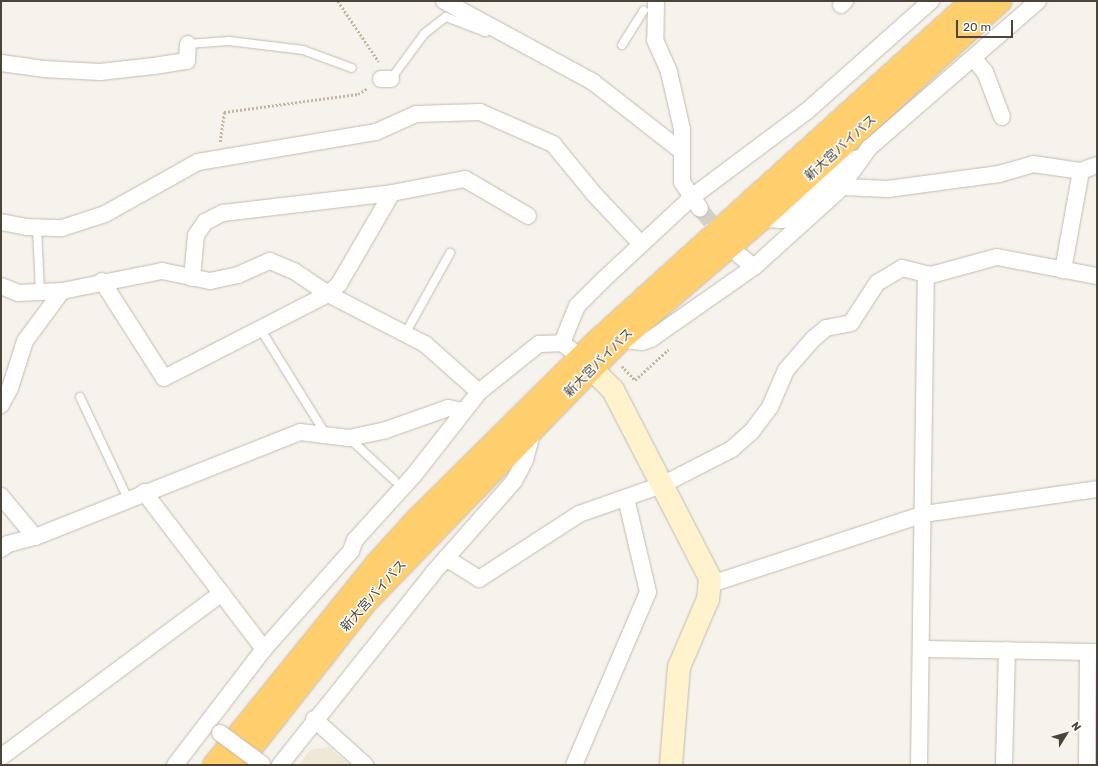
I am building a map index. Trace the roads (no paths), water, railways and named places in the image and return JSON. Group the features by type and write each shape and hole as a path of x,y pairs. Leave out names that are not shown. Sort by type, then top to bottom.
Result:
{"highway":[{"name":"新大宮バイパス","path":"214,765 396,541 972,1"},
{"name":"新大宮バイパス","path":"238,765 368,600 533,430 585,364 621,340 762,219 1001,1"}],"street":[{"path":"444,1 593,82 680,150"},
{"path":"562,343 577,306 641,244 696,203 807,110 931,1"},
{"path":"762,219 782,220 794,214 974,59 1038,1"},
{"path":"650,5 655,40 669,72 682,129 680,150 682,182 696,203"},
{"path":"1,63 44,69 100,72 187,61 188,44"},
{"path":"974,59 985,72 1002,117"},
{"path":"1,222 37,228 62,228 105,214 198,162 376,132 416,114 480,112 554,144 594,194 641,244"},
{"path":"621,340 642,342 651,339 754,267 842,187 869,148"},
{"path":"842,187 888,189 999,174 1033,164 1081,172 1097,166"},
{"path":"1063,270 1081,172"},
{"path":"192,278 196,235 205,222 223,214 392,193 465,179 528,216"},
{"path":"102,281 164,378 261,330 328,294 339,284 392,193"},
{"path":"739,255 754,267"},
{"path":"446,558 479,579 560,524 579,514 662,485 732,449 752,431 770,407 786,370 826,328 851,323 877,283 902,268 926,274 997,257 1097,276"},
{"path":"1,286 18,293 62,291 102,281 162,271 210,281 238,275 270,261 294,271 328,294 425,344 479,392"},
{"path":"919,765 924,514 926,274"},
{"path":"1,405 10,388 25,341 62,291"},
{"path":"175,765 264,649 351,551 355,540 391,502 479,392 534,346 544,342 562,343 613,390 705,564 711,584 708,599 678,667 671,765"},
{"path":"1,549 8,544 35,537 144,492 300,432 349,438 386,430 448,408 464,411"},
{"path":"280,765 314,720 446,558 514,480 525,460 533,430"},
{"path":"711,584 924,514 1097,489"},
{"path":"144,492 264,649"},
{"path":"1,496 35,537"},
{"path":"574,765 648,592 626,498"},
{"path":"1,757 222,593"},
{"path":"921,649 1093,652 1092,730 1087,765"},
{"path":"1004,765 1007,650"},
{"path":"314,720 365,765"},
{"path":"206,723 263,765"}],"lane":[{"path":"622,45 650,5"},
{"path":"386,79 424,34 446,17 485,32 493,29"},
{"path":"188,44 229,41 304,50 352,68"},
{"path":"37,228 40,291"},
{"path":"405,334 450,253"},
{"path":"261,330 326,435"},
{"path":"80,397 128,499"},
{"path":"349,438 394,480"}],"tunnel":[{"path":"700,209 725,239"}]}
